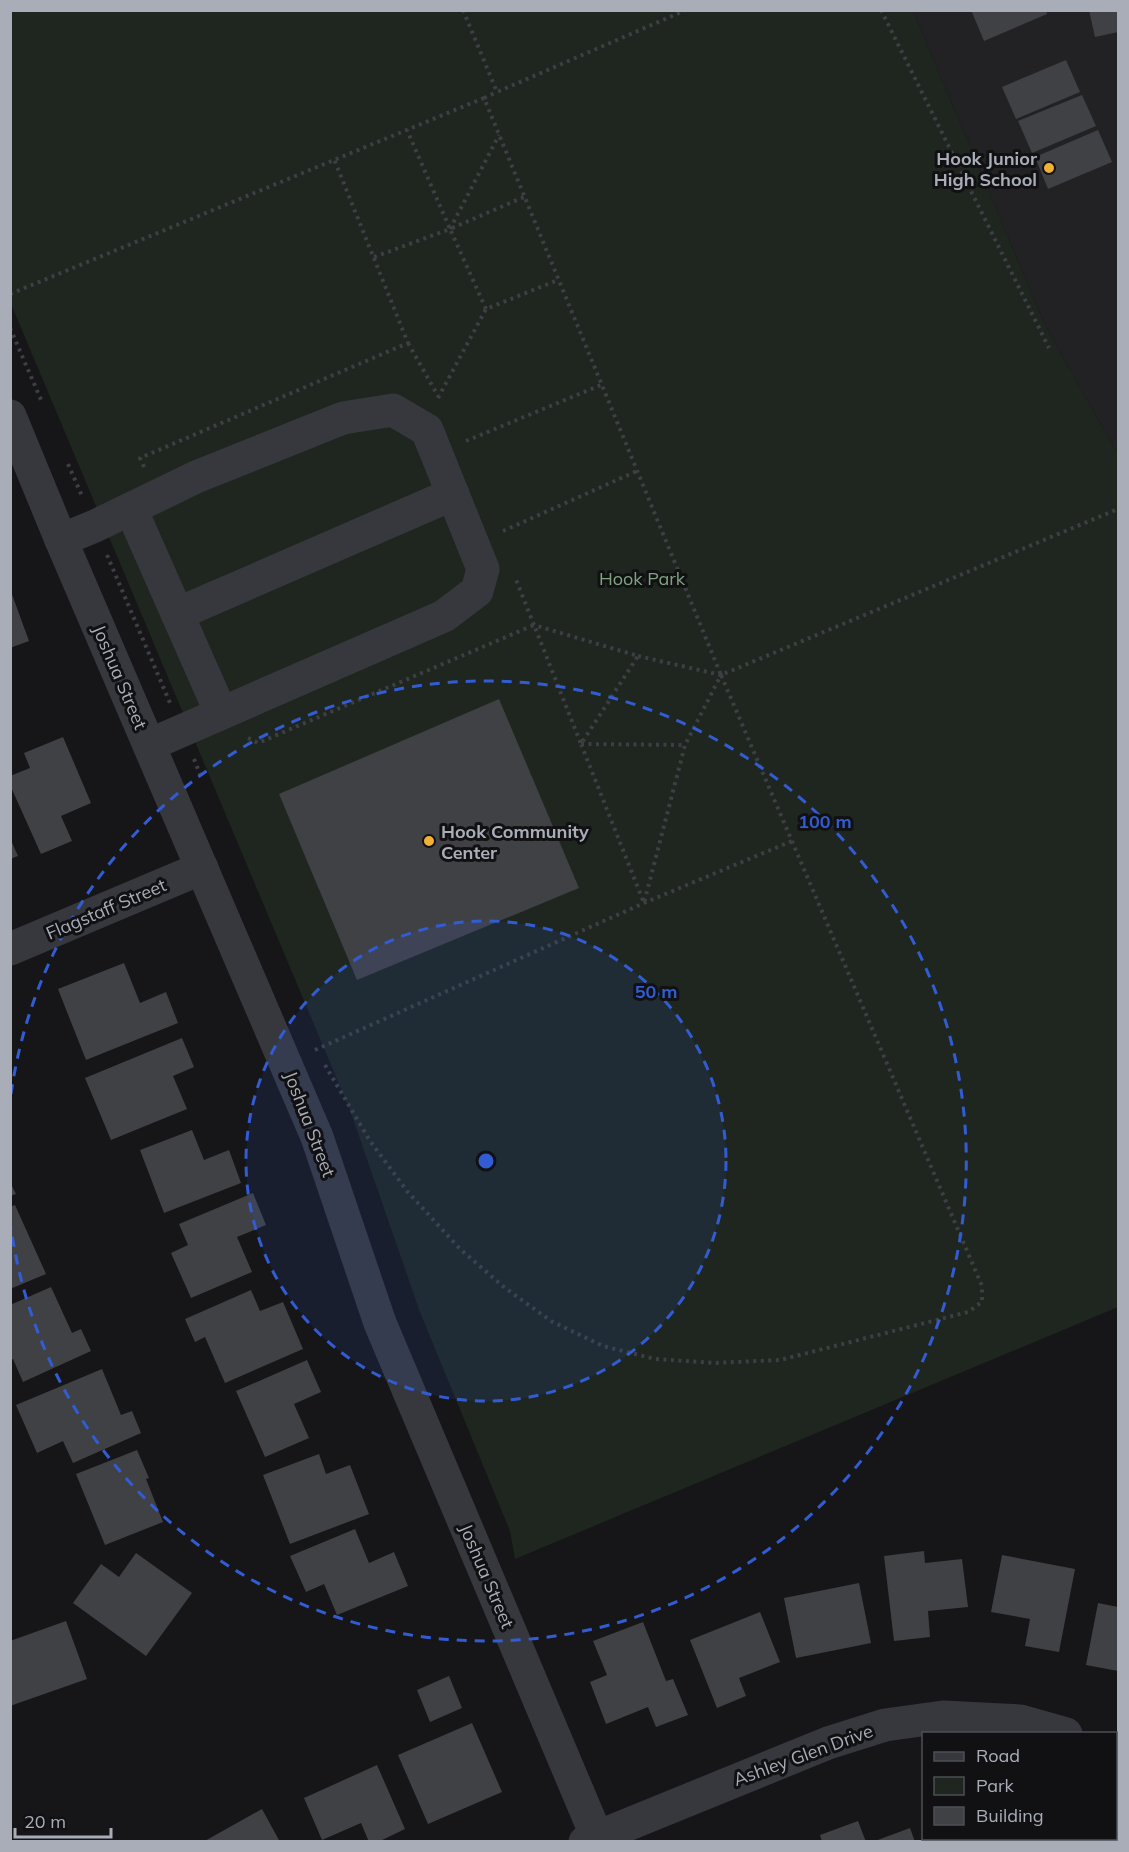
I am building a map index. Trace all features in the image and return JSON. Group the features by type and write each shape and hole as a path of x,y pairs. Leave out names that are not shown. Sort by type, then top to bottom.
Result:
{"street":[{"path":"61,540 196,477 343,418 393,410 427,430 483,569 477,591 444,616 232,724 193,747 149,745"},
{"name":"Joshua Street","path":"10,416 22,476 61,540 317,1137 380,1323 594,1840"},
{"path":"177,614 453,494"},
{"path":"131,509 177,614 232,724"},
{"name":"Flagstaff Street","path":"10,949 202,868"},
{"name":"Ashley Glen Drive","path":"594,1840 828,1743 885,1725 943,1717 1020,1721 1059,1732"}],"path":[{"path":"464,10 497,92"},
{"path":"10,294 484,98 686,10"},
{"path":"881,10 1049,348"},
{"path":"311,1039 315,1050 370,1141 406,1191 460,1249 505,1288 551,1321 603,1346 655,1359 714,1363 780,1360 968,1312 982,1302 982,1286 721,675 484,98"},
{"path":"407,130 486,309"},
{"path":"450,230 499,135"},
{"path":"334,159 408,344 442,406"},
{"path":"374,257 450,230 524,197"},
{"path":"438,396 486,309 558,280"},
{"path":"10,328 46,412"},
{"path":"147,475 140,458 408,344"},
{"path":"459,444 601,385"},
{"path":"64,454 193,747 202,780"},
{"path":"498,533 637,471"},
{"path":"232,724 258,743 534,625 638,656 721,675 1119,509"},
{"path":"514,574 644,903"},
{"path":"581,744 638,656"},
{"path":"644,903 686,745 721,675"},
{"path":"581,744 686,745"},
{"path":"315,1050 644,903 792,841"}],"shaded area":[{"name":"Hook Junior High School","path":"913,11 1118,11 1118,455 1045,325"}],"green space":[{"name":"Hook Park","path":"10,11 913,11 1045,325 1118,455 1118,1307 515,1559 510,1531 420,1312 350,1110 11,304"}],"building":[{"path":"971,10 1046,10 1047,14 984,41"},
{"path":"1089,10 1118,10 1118,32 1095,37"},
{"path":"1066,60 1080,92 1016,119 1002,87"},
{"path":"1082,95 1096,126 1032,153 1018,121"},
{"path":"1098,130 1112,162 1048,189 1035,157"},
{"path":"10,589 29,641 10,648"},
{"name":"Hook Community Center","path":"499,699 579,888 357,980 279,794"},
{"path":"63,737 91,803 61,816 72,841 41,854 10,785 10,776 30,768 24,753"},
{"path":"10,838 18,856 10,859"},
{"path":"124,963 140,1003 166,992 178,1023 86,1060 58,989"},
{"path":"182,1038 194,1067 173,1076 187,1109 111,1140 85,1078"},
{"path":"192,1130 204,1160 229,1150 241,1183 164,1213 140,1150"},
{"path":"10,1182 16,1194 10,1196"},
{"path":"253,1193 266,1225 237,1237 252,1272 191,1298 171,1253 188,1245 179,1224"},
{"path":"15,1205 46,1274 10,1289 10,1207"},
{"path":"51,1287 72,1333 81,1329 91,1351 23,1382 13,1359 10,1360 10,1305"},
{"path":"251,1290 260,1311 283,1302 303,1349 225,1383 205,1337 195,1342 185,1319"},
{"path":"307,1360 321,1392 294,1404 309,1438 265,1457 236,1391"},
{"path":"102,1369 121,1415 132,1411 141,1433 73,1463 63,1441 37,1453 16,1405"},
{"path":"137,1450 163,1522 105,1545 76,1474"},
{"path":"319,1454 326,1474 350,1465 369,1514 290,1544 263,1475"},
{"path":"355,1529 369,1563 394,1552 408,1586 337,1615 324,1584 306,1592 290,1556"},
{"path":"924,1551 925,1563 962,1559 968,1607 928,1611 930,1637 894,1641 884,1556"},
{"path":"136,1553 192,1593 146,1656 73,1603 101,1564 119,1577"},
{"path":"1002,1555 1075,1569 1059,1652 1025,1646 1030,1619 991,1612"},
{"path":"859,1583 871,1643 796,1658 784,1598"},
{"path":"1098,1603 1118,1607 1118,1671 1086,1665"},
{"path":"760,1612 780,1662 739,1678 746,1696 717,1708 690,1640"},
{"path":"66,1621 87,1679 10,1706 10,1641"},
{"path":"643,1622 666,1681 673,1679 688,1715 656,1727 648,1707 606,1724 590,1682 607,1675 593,1641"},
{"path":"449,1676 462,1708 430,1722 417,1690"},
{"path":"472,1723 502,1792 428,1824 398,1755"},
{"path":"377,1765 405,1829 378,1842 369,1842 361,1823 322,1840 304,1798"},
{"path":"262,1809 280,1842 203,1842"},
{"path":"858,1821 866,1842 822,1842 820,1835"},
{"path":"910,1828 915,1842 875,1842 875,1841"},
{"path":"950,1840 1036,1840 1036,1842 950,1842"},
{"path":"1072,1840 1098,1840 1101,1842 1071,1842"}],"place":[{"name":"Hook Junior High School","path":"1049,168"},
{"name":"Hook Community Center","path":"429,841"}]}
